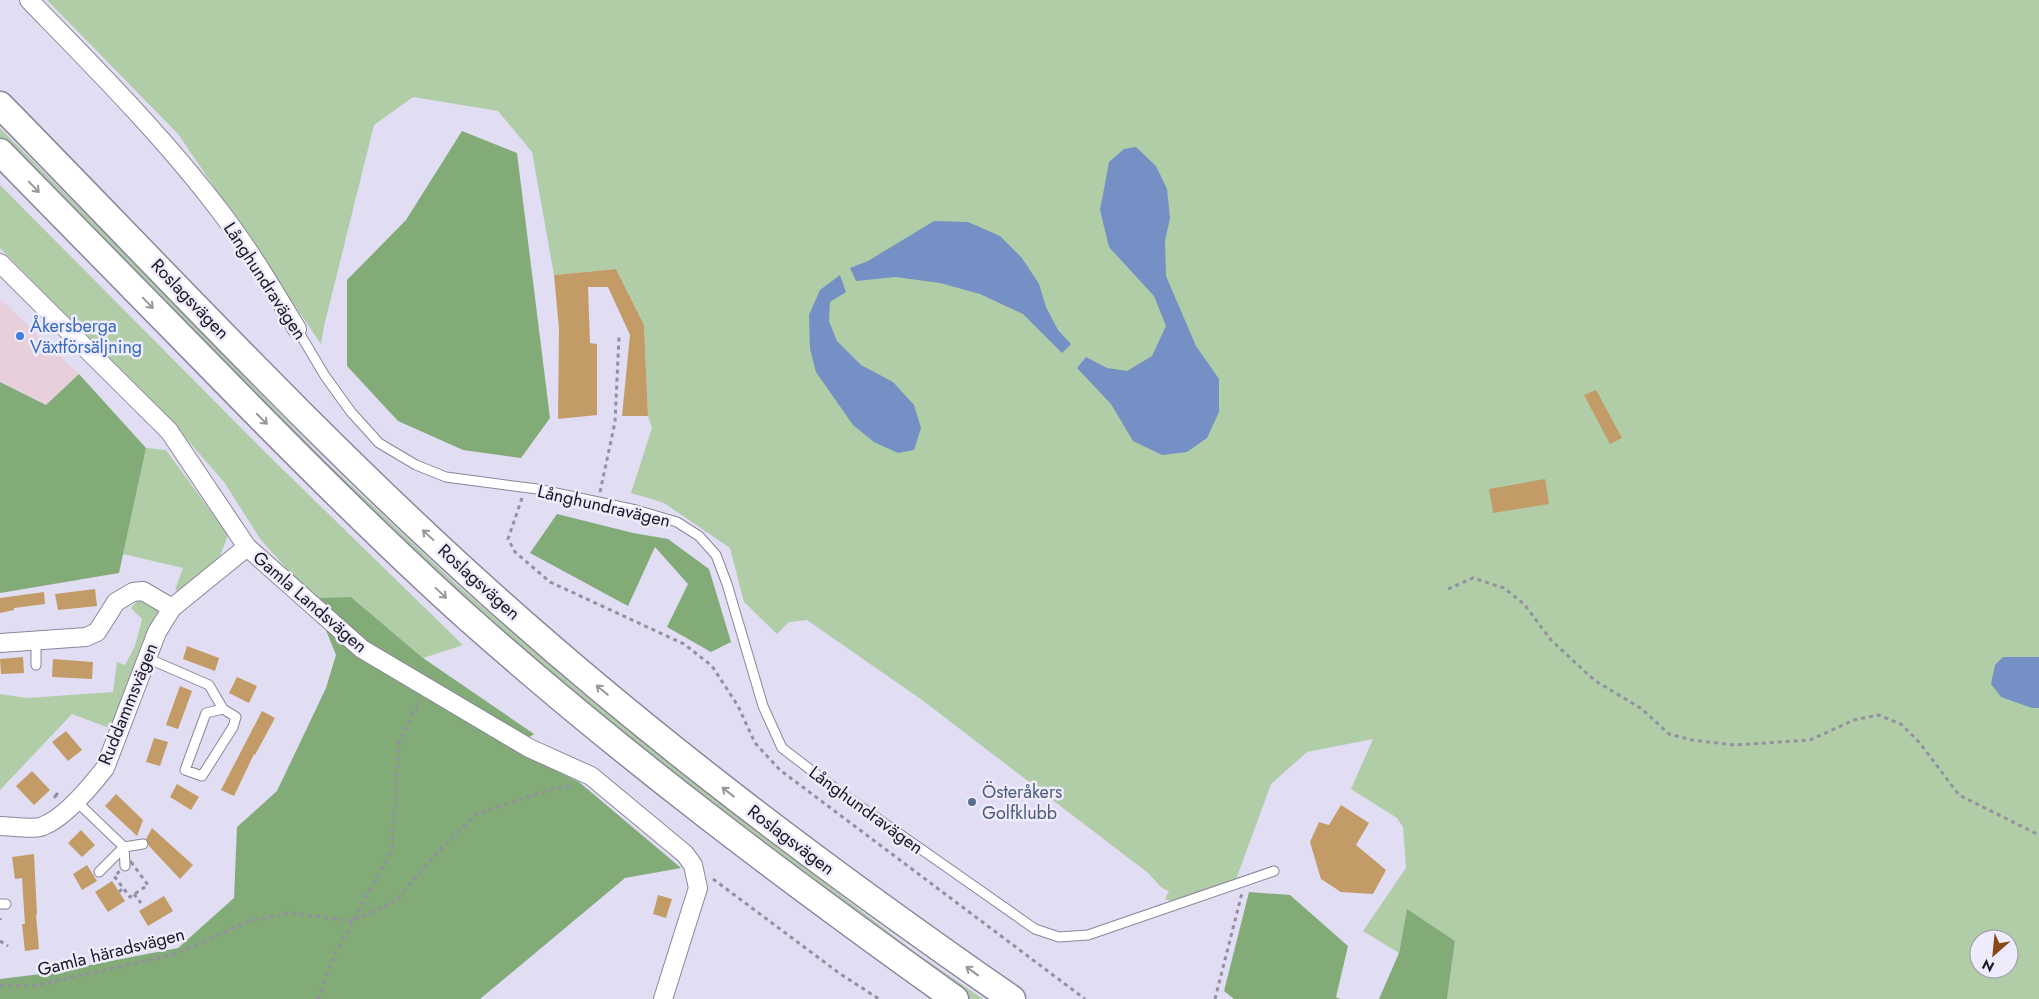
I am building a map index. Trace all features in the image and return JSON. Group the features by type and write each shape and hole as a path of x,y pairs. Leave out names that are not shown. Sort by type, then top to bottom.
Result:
{"main road":[{"name":"Roslagsvägen","path":"0,105 324,437 487,590 646,727 767,823 1012,999"},
{"name":"Roslagsvägen","path":"0,152 388,545 467,618 581,716 691,805 824,906 955,999"}],"street":[{"name":"Långhundravägen","path":"29,0 88,61 190,173 243,243 297,329"},
{"name":"Gamla Landsvägen","path":"0,263 169,431 247,547 362,649 529,748 591,776 685,854 693,865 697,882"},
{"name":"Ruddammsvägen","path":"0,826 42,827 91,787 105,768 157,632 172,608 247,547"},
{"path":"0,643 36,642 86,637 97,632 116,602 133,592 143,590 172,608"},
{"path":"663,999 697,882"}],"lane":[{"name":"Långhundravägen","path":"297,329 325,376 351,412 379,443 416,465 446,477 537,489 636,510 677,522 699,536 716,555 737,613 763,706 782,748 841,794 1035,929 1059,937 1088,936 1274,871"},
{"path":"36,642 36,665"},
{"path":"147,658 209,684 223,709 236,717 233,727 202,776 186,770 206,714 223,709"},
{"path":"76,801 124,847 128,864"},
{"path":"100,872 124,847 144,844"}],"path":[{"path":"598,502 615,422 619,337"},
{"path":"1448,589 1473,578 1504,588 1524,604 1551,640 1594,680 1642,709 1669,734 1692,740 1734,745 1810,740 1854,720 1878,715 1894,721 1901,724 1919,742 1959,795 2039,835"},
{"path":"318,999 336,953 392,850 399,741 426,687"},
{"path":"353,921 397,900 438,852 476,814 556,788 588,783 591,776"},
{"path":"114,876 130,897 148,885 128,864"},
{"path":"697,882 709,876 839,973 879,999"},
{"path":"1215,999 1245,882"},
{"path":"119,892 123,888"},
{"path":"134,894 141,903"},
{"name":"Gamla häradsvägen","path":"0,984 34,986 176,954 249,921 290,913 353,921"},
{"path":"0,941 8,946"}],"shaded area":[{"name":"Åkersberga Växtförsäljning","path":"0,299 79,374 46,405 0,382"}],"green space":[{"name":"Österåkers Golfklubb","path":"47,0 2039,0 2039,999 1447,999 1455,941 1407,910 1399,953 1363,931 1406,868 1403,827 1397,818 1351,789 1373,739 1307,752 1271,784 1234,885 1182,905 1165,899 1169,891 1162,888 1148,873 922,700 807,620 789,622 777,634 744,602 730,548 664,503 631,493 652,428 648,416 644,325 616,269 554,275 532,152 498,111 413,97 374,125 321,344 178,134"},
{"path":"0,128 151,280 324,460 457,585 582,693 696,784 912,950 983,999 970,999 883,938 623,739 397,541 0,140"},
{"path":"462,131 517,153 550,418 521,458 463,450 398,421 347,366 347,280 406,220"},
{"path":"0,185 268,455 463,645 423,658 351,597 313,598 261,540 224,482 183,435 0,248"},
{"path":"79,374 146,448 119,573 0,593 0,382 46,405"},
{"path":"146,448 166,450 228,535 220,556 181,592 175,590 183,568 123,554"},
{"path":"557,514 633,533 668,539 709,569 731,642 711,652 667,627 688,584 655,547 628,606 530,553"},
{"path":"351,597 423,658 534,734 512,749 579,782 681,868 625,878 480,999 0,999 0,979 49,973 178,948 234,898 237,827 277,791 326,688 336,655 313,598"},
{"path":"139,599 165,609 112,729 72,714 0,790 0,694 27,698 113,692 117,662 125,665 135,646 142,619 131,608"},
{"path":"1249,892 1290,895 1348,946 1336,997 1340,999 1234,999 1224,991"},
{"path":"1407,909 1455,941 1447,999 1379,999 1399,953"}],"water":[{"path":"1136,147 1156,166 1167,189 1170,218 1165,241 1166,276 1196,346 1219,379 1219,412 1207,438 1187,452 1162,455 1133,441 1111,404 1077,368 1086,357 1107,368 1127,371 1152,356 1166,326 1154,296 1109,247 1100,210 1109,162 1124,149"},
{"path":"934,221 968,222 1000,236 1022,258 1039,284 1046,307 1058,330 1071,344 1062,353 1023,314 980,294 940,283 896,277 856,281 850,268 868,261"},
{"path":"840,275 846,292 830,302 829,321 837,341 861,365 893,382 914,405 921,428 914,450 898,453 874,442 853,425 816,372 810,349 809,315 820,290"},
{"path":"2003,657 2039,657 2039,708 2032,708 2001,697 1991,684 1995,665"}],"building":[{"path":"616,269 644,325 648,416 622,416 630,335 608,287 588,287 590,343 597,344 597,415 558,419 559,329 554,275"},
{"path":"1596,390 1622,438 1610,444 1584,395"},
{"path":"1545,479 1549,504 1493,513 1489,489"},
{"path":"95,589 97,606 58,610 55,594"},
{"path":"44,592 45,604 14,608 14,610 0,613 0,598"},
{"path":"187,646 219,658 215,671 183,659"},
{"path":"23,657 24,673 1,674 0,659"},
{"path":"53,659 93,662 92,679 52,677"},
{"path":"237,677 257,686 249,703 229,693"},
{"path":"180,686 192,691 178,729 166,725"},
{"path":"262,711 275,718 254,754 234,796 221,790"},
{"path":"66,731 82,750 68,761 52,742"},
{"path":"154,738 168,742 160,766 146,762"},
{"path":"32,771 50,790 34,805 16,786"},
{"path":"177,784 199,797 191,810 170,797"},
{"path":"116,794 143,820 137,836 105,806"},
{"path":"1341,805 1369,823 1356,845 1386,870 1373,894 1341,892 1321,879 1310,842 1319,822 1329,825"},
{"path":"152,828 193,865 180,879 149,846 146,839"},
{"path":"81,830 95,845 82,857 68,843"},
{"path":"34,854 39,949 25,951 22,924 25,924 22,878 15,879 12,857"},
{"path":"87,865 97,881 82,890 73,874"},
{"path":"112,881 125,901 108,912 95,892"},
{"path":"658,895 672,899 666,918 653,914"},
{"path":"164,896 173,911 148,926 139,911"}],"place":[{"name":"Åkersberga Växtförsäljning","path":"20,336"},
{"name":"Österåkers Golfklubb","path":"972,802"}]}
